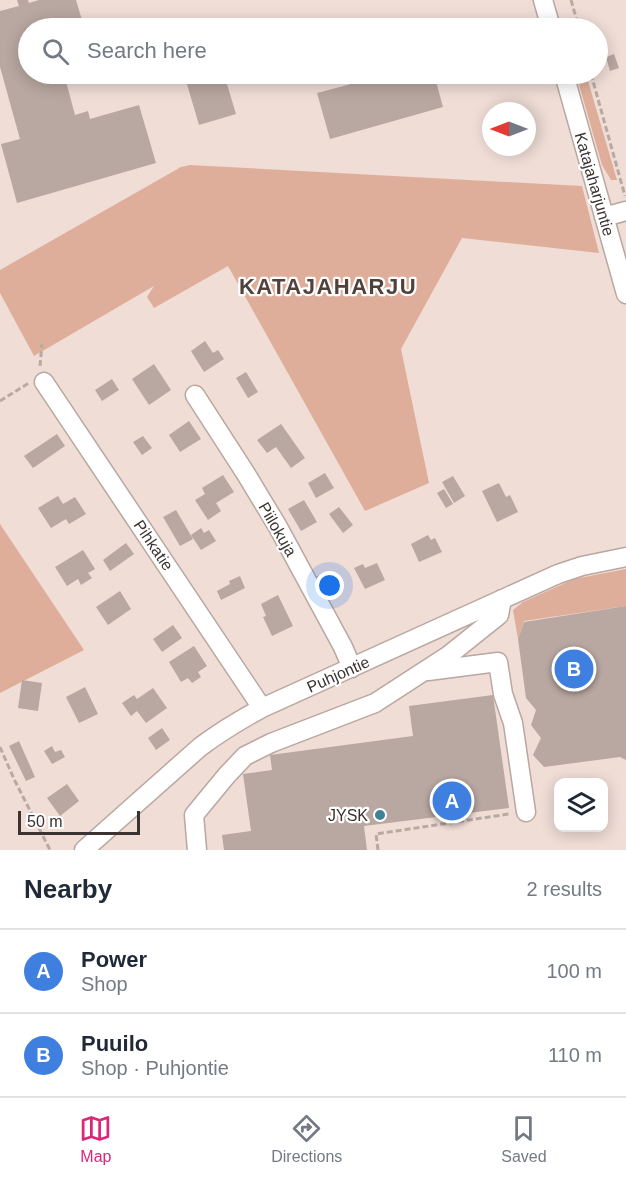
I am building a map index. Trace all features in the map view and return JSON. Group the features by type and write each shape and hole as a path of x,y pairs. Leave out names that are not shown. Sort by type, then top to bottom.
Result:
{"street":[{"path":"543,0 548,18"},
{"name":"Katajaharjuntie","path":"567,84 626,294"},
{"path":"604,217 626,211"},
{"name":"Pihkatie","path":"43,379 262,708"},
{"name":"Piilokuja","path":"195,395 278,527 352,668"},
{"name":"Puhjontie","path":"95,846 200,747 220,732 262,708 558,574 626,557"},
{"path":"197,850 194,815 245,756 271,743 375,703 449,655 499,615 501,599"},
{"path":"424,672 498,662 503,694 513,723 526,812"}],"path":[{"path":"571,0 576,18"},
{"path":"594,84 624,192"},
{"path":"0,401 43,379 42,344"},
{"path":"0,747 50,850"},
{"path":"378,850 376,834 526,812"}],"shaded area":[{"path":"579,84 589,84 617,180 611,180 602,165"},
{"path":"190,165 582,186 599,253 462,238 401,349 429,483 365,511 228,266 154,308 147,297 154,286 34,356 0,293 0,270 181,167"},
{"path":"0,524 84,650 0,693"},
{"path":"626,569 626,606 524,621 518,639 513,610 523,602 574,579"}],"building":[{"path":"17,0 28,0 29,3 39,0 76,0 81,18 18,18 18,84 67,84 75,115 88,111 90,119 139,105 156,163 17,203 1,144 20,139 0,67 0,11 19,6"},
{"path":"614,54 619,68 610,71 608,56"},
{"path":"187,84 227,84 236,114 199,125"},
{"path":"351,84 437,84 443,107 330,139 317,93"},
{"path":"205,341 213,353 218,350 224,359 204,372 191,351"},
{"path":"154,364 171,390 149,405 132,379"},
{"path":"246,372 258,392 248,398 236,378"},
{"path":"112,379 119,390 102,401 95,390"},
{"path":"189,421 201,439 180,452 169,435"},
{"path":"281,424 305,458 291,468 276,447 267,453 257,440"},
{"path":"57,434 65,446 33,468 24,456"},
{"path":"143,436 152,448 142,455 133,442"},
{"path":"325,473 334,488 316,498 308,483"},
{"path":"223,475 234,492 216,503 221,511 208,520 195,500 205,494 202,488"},
{"path":"453,476 465,496 454,503 442,482"},
{"path":"499,483 506,497 510,495 518,512 497,522 482,491"},
{"path":"444,489 453,504 446,508 437,493"},
{"path":"58,496 63,504 75,497 86,514 69,524 66,519 51,528 38,508"},
{"path":"304,500 317,522 301,531 288,509"},
{"path":"339,507 353,525 343,533 329,514"},
{"path":"176,510 193,539 180,546 163,517"},
{"path":"201,528 204,533 209,530 216,541 201,550 191,535"},
{"path":"428,535 431,540 435,538 442,552 419,562 411,544"},
{"path":"126,543 134,554 110,571 103,560"},
{"path":"83,550 95,569 88,573 92,578 81,585 78,579 67,586 55,567"},
{"path":"377,563 385,580 365,589 354,568 363,564 365,568"},
{"path":"323,573 333,593 325,597 314,578"},
{"path":"240,576 245,588 221,600 217,591 230,584 229,581"},
{"path":"120,591 131,609 108,625 96,607"},
{"path":"278,595 293,626 272,636 263,617 266,616 261,604"},
{"path":"626,606 626,760 620,757 544,767 533,755 541,738 531,725 536,710 526,698 518,639 524,622"},
{"path":"173,625 182,638 162,652 153,639"},
{"path":"194,646 207,666 198,672 201,677 192,683 188,678 181,682 169,662"},
{"path":"22,680 42,683 38,711 18,708"},
{"path":"85,687 98,714 79,723 66,697"},
{"path":"153,688 167,708 146,723 137,711 131,716 122,703 134,695 137,699"},
{"path":"493,695 509,808 364,826 367,850 224,850 222,835 251,831 243,774 272,770 270,755 413,736 409,706"},
{"path":"162,728 170,740 156,750 148,738"},
{"path":"19,741 35,777 26,781 9,746"},
{"path":"52,746 55,752 61,750 65,757 52,764 44,751"},
{"path":"67,784 79,801 60,816 47,798"}],"place":[{"name":"Puuilo","path":"574,669"},
{"name":"Power","path":"452,801"},
{"name":"JYSK","path":"380,815"}],"district":[{"name":"KATAJAHARJU","path":"328,286"}]}
